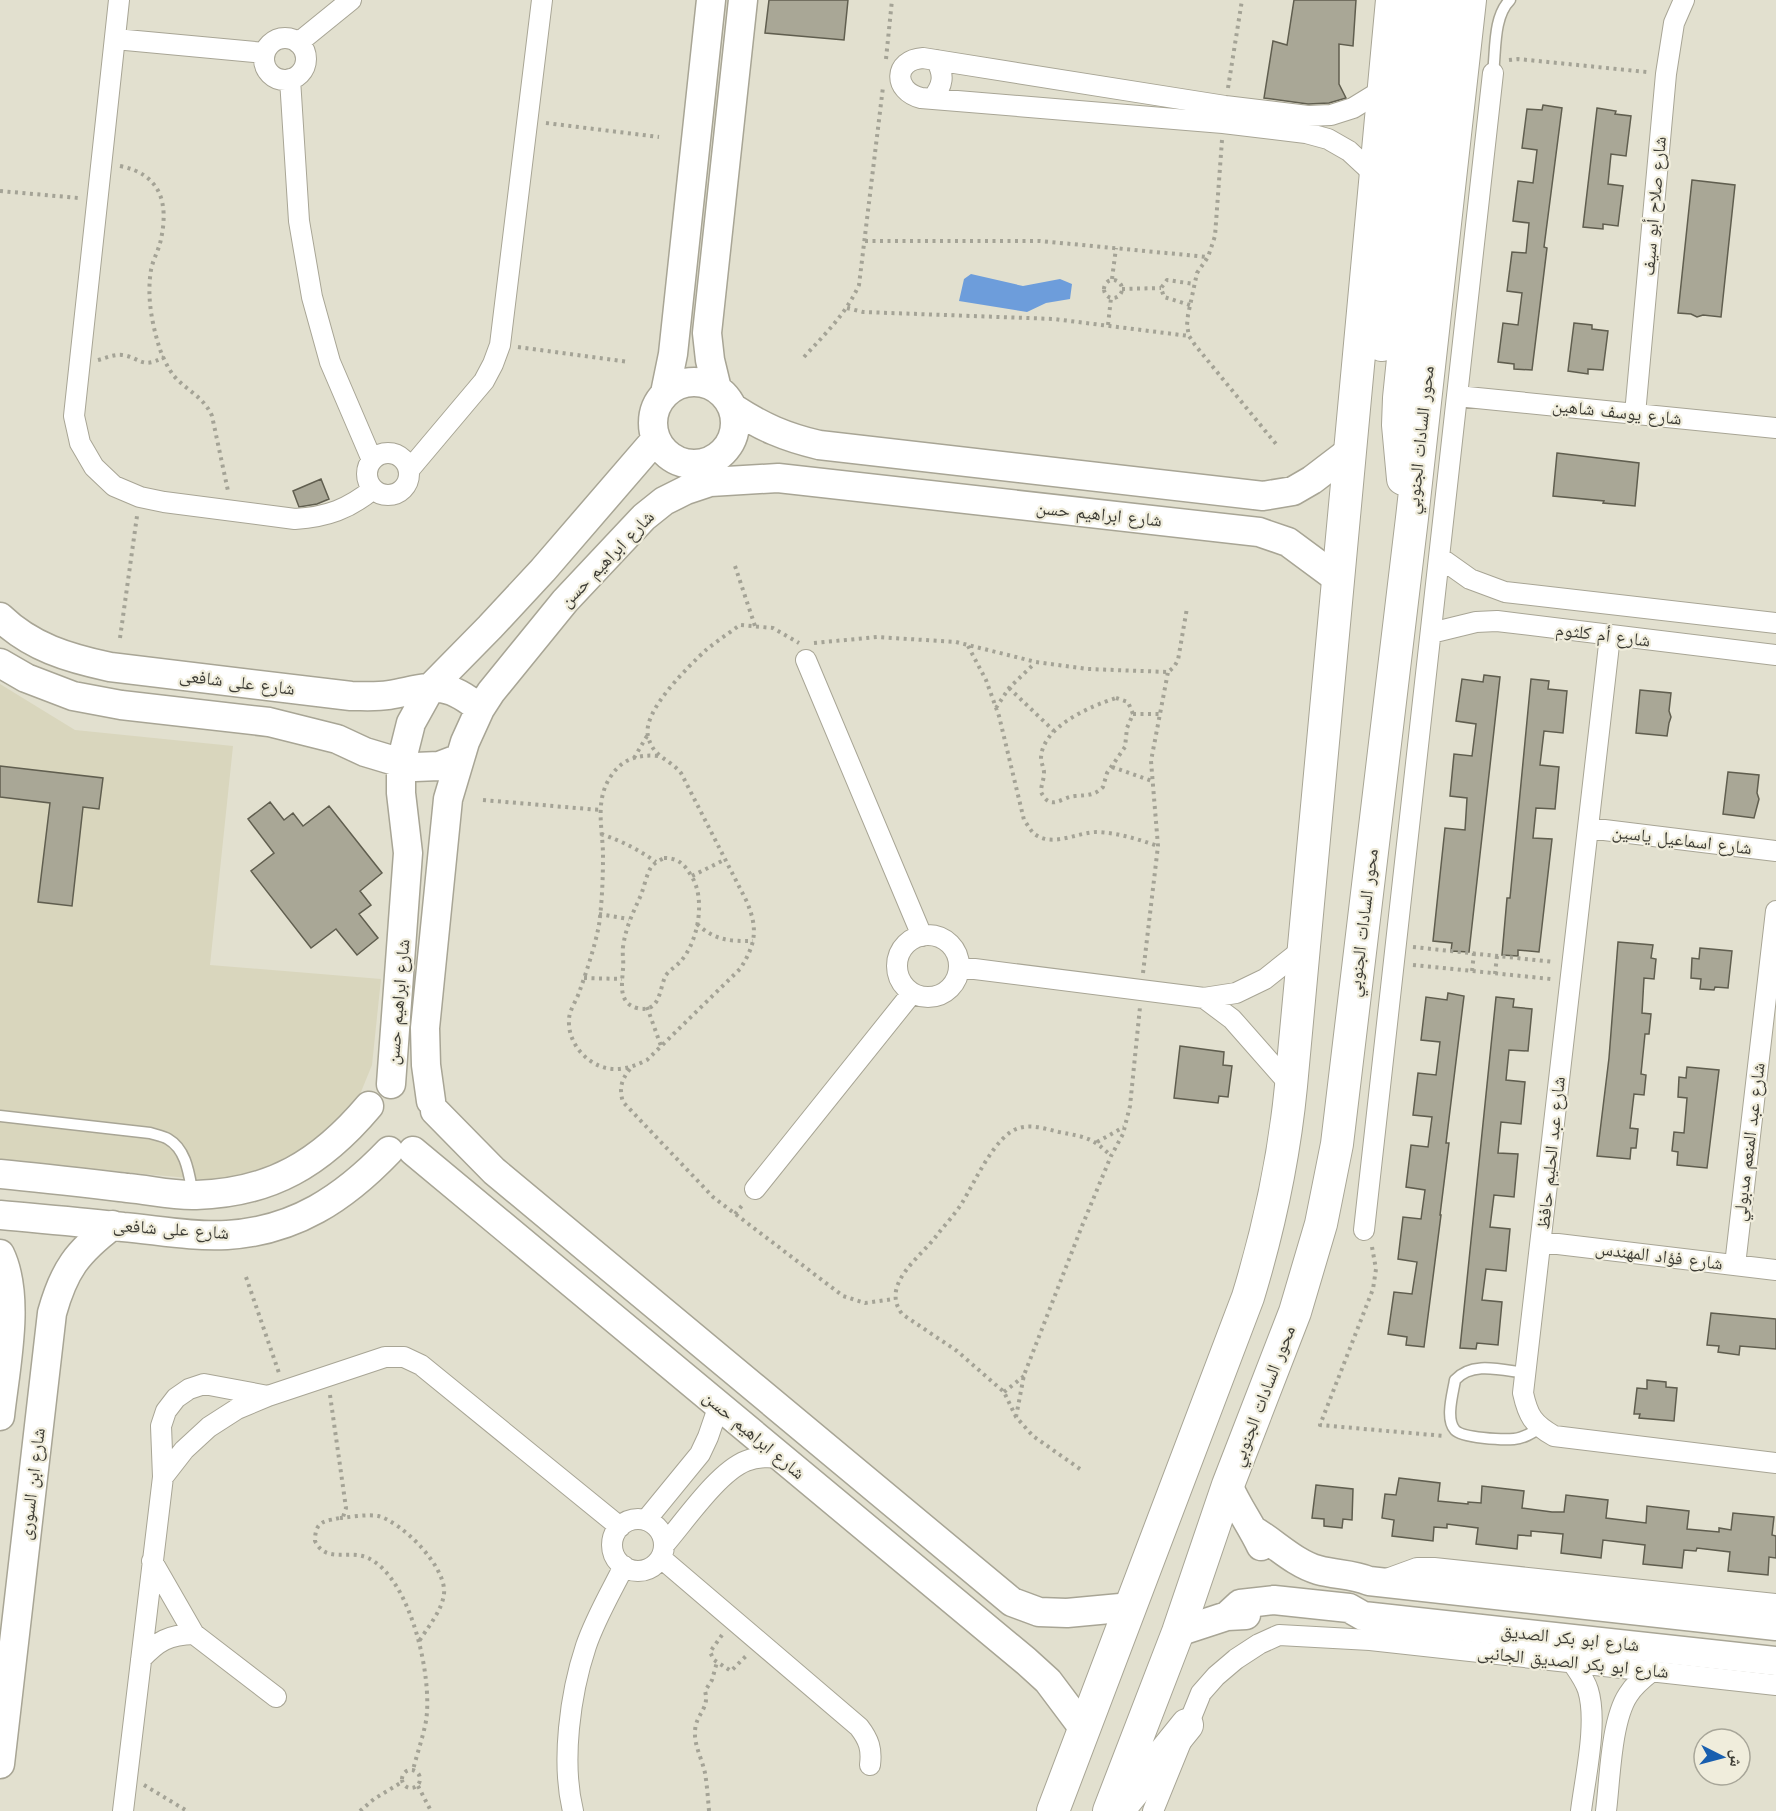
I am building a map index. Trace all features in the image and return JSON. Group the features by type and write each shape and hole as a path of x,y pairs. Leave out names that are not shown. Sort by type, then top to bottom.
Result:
{"main road":[{"path":"1053,1811 1248,1297 1274,1203 1282,1164 1392,0"},
{"path":"1350,451 1370,407 1380,360 1416,0"},
{"path":"1412,518 1399,452 1399,398 1440,0"},
{"name":"محور السادات الجنوبي","path":"1109,1811 1178,1632 1228,1485 1295,1312 1309,1269 1330,1184 1337,1144 1412,518 1470,0"},
{"path":"1117,1811 1187,1725"}],"street":[{"path":"119,0 74,416 80,443 94,467 114,486 140,497 296,519 317,518 338,512 357,502 373,489"},
{"path":"298,43 351,0"},
{"path":"409,470 484,381 500,345 542,0"},
{"path":"711,0 673,354 665,393 654,415 653,427 656,439 671,458 708,472 718,456 728,447 734,435 735,422 710,360 707,333 742,0"},
{"name":"شارع صلاح أبو سيف","path":"1635,414 1666,74 1674,22 1684,0"},
{"path":"283,38 298,43 303,48 305,63 297,76 290,79 276,78 270,74 264,60 269,46 275,40 283,38"},
{"path":"115,39 265,53"},
{"path":"1376,176 1349,151 1328,139 1224,115 936,60 915,58 908,62 900,75 905,91 911,95 932,99 1224,115 1331,114 1353,108 1384,89"},
{"path":"932,99 939,91 942,80 941,70 936,60"},
{"path":"1364,1230 1493,73"},
{"path":"290,79 299,221 312,297 330,362 372,460"},
{"path":"665,393 676,385 690,382 704,383 725,398"},
{"name":"شارع يوسف شاهين","path":"1457,396 1776,428"},
{"name":"شارع ابراهيم حسن","path":"725,398 759,425 788,438 819,445 1263,496 1293,491 1312,480 1350,451"},
{"name":"شارع ابراهيم حسن","path":"391,1084 408,853 401,793 401,763 411,723 430,687 543,570 656,439"},
{"path":"394,454 406,463 409,470 405,487 398,493 389,495 381,494 373,489 367,478 369,465 378,455 394,454"},
{"name":"شارع ابراهيم حسن","path":"1131,1607 1067,1613 1039,1611 1012,1602 494,1171 433,1106 426,1065 425,1028 448,799 471,727 491,692 565,601 644,517 671,497 686,490 708,472 1259,532 1288,542 1338,579"},
{"name":"شارع أم كلثوم","path":"1439,557 1470,579 1505,592 1776,623"},
{"name":"شارع على شافعى","path":"0,617 40,645 74,660 110,667 351,696 387,695 430,687 452,691 471,701 480,709"},
{"name":"شارع أم كلثوم","path":"1431,633 1465,624 1497,621 1776,655"},
{"name":"شارع عبد الحليم حافظ","path":"1540,1428 1527,1413 1523,1393 1610,636"},
{"path":"809,652 922,936"},
{"name":"شارع على شافعى","path":"0,663 26,678 73,696 121,705 269,722 328,736 365,752 401,763 428,768 460,758"},
{"name":"شارع اسماعيل ياسين","path":"1588,828 1776,851"},
{"name":"شارع عبد المنعم مدبولي","path":"1735,1265 1776,911"},
{"path":"922,936 932,936 948,943 958,958 959,967 957,978 943,994 922,997 912,993 904,986 899,976 898,966 905,947 922,936"},
{"path":"959,967 1204,999 1236,993 1265,980 1304,948"},
{"path":"755,1189 912,993"},
{"path":"1204,999 1232,1019 1291,1086"},
{"path":"391,1084 414,1085 424,1092 433,1106 436,1123 432,1135 424,1144 401,1151 377,1144 369,1133 366,1119 369,1106 381,1089 391,1084"},
{"name":"شارع على شافعى","path":"0,1174 193,1195 227,1193 261,1185 292,1172 321,1154 347,1132 369,1106"},
{"name":"شارع ابراهيم حسن","path":"401,1151 719,1405 1026,1662 1048,1681 1084,1729"},
{"name":"شارع على شافعى","path":"0,1215 191,1234 228,1235 265,1229 300,1218 333,1200 401,1151"},
{"name":"شارع ابن السورى","path":"0,1764 12,1550 52,1313 59,1287 73,1262 91,1242 113,1226"},
{"name":"شارع فؤاد المهندس","path":"1541,1242 1776,1270"},
{"path":"0,1254 10,1284 11,1312 0,1416"},
{"path":"163,1477 184,1450 209,1427 237,1409 277,1393 385,1357 404,1357 421,1365 620,1527"},
{"path":"646,1520 700,1454 719,1405 739,1377"},
{"path":"123,1811 163,1477 161,1426 166,1411 176,1398 189,1389 204,1384 277,1393"},
{"path":"1540,1428 1554,1436 1776,1463"},
{"path":"783,1458 764,1457 746,1461 725,1474 663,1552 655,1565 640,1571 624,1566 618,1561 613,1548 615,1533 628,1521 646,1520 655,1526 662,1534 663,1552 734,1620 860,1727 868,1738 872,1752 870,1766"},
{"name":"شارع ابو بكر الصديق","path":"1228,1485 1235,1501 1254,1530 1305,1564 1318,1570 1354,1575 1373,1582 1776,1626"},
{"path":"152,1561 194,1634 276,1697"},
{"path":"573,1811 568,1751 573,1697 586,1645 624,1566"},
{"path":"1153,1811 1201,1693 1216,1676 1259,1644 1279,1635 1369,1624 1373,1582 1417,1568 1434,1568 1776,1604"},
{"name":"شارع ابو بكر الصديق","path":"1178,1632 1227,1616 1240,1604 1274,1600 1349,1608 1369,1624 1539,1647 1776,1661"},
{"path":"141,1659 164,1638 179,1634 194,1634"},
{"name":"شارع ابو بكر الصديق الجانبى","path":"1539,1647 1572,1662 1776,1685"},
{"path":"1572,1662 1588,1690 1592,1721 1581,1811"},
{"path":"1606,1811 1621,1709 1628,1694 1652,1671"}],"lane":[{"path":"1493,73 1498,23 1503,7 1510,0"},
{"path":"0,1116 150,1133 169,1139 186,1160 193,1195"},
{"path":"1525,1373 1476,1368 1459,1375 1455,1380 1450,1413 1451,1422 1455,1430 1465,1436 1514,1439 1540,1428"}],"path":[{"path":"885,63 892,0"},
{"path":"1242,0 1224,115 1215,236 1208,257 1197,273 1187,326 1189,336 1276,444"},
{"path":"1493,73 1499,64 1518,59 1666,74"},
{"path":"804,357 847,308 859,285 883,84"},
{"path":"528,121 659,137"},
{"path":"102,163 136,169 154,182 163,201 161,240 151,267 148,296 153,324 164,357 174,376 208,406 232,511"},
{"path":"0,191 98,200"},
{"path":"865,242 1040,241 1208,257"},
{"path":"1116,248 1112,279 1105,284 1104,288 1107,296 1112,297 1118,296 1122,289"},
{"path":"1112,279 1119,282 1122,289"},
{"path":"1161,288 1167,280 1194,284"},
{"path":"1122,289 1161,288"},
{"path":"1161,288 1164,297 1190,305"},
{"path":"1108,325 1112,297"},
{"path":"847,308 863,312 1054,318 1189,336"},
{"path":"500,345 629,362"},
{"path":"80,366 118,355 141,362 157,361 164,357"},
{"path":"120,638 140,497"},
{"path":"735,566 755,626"},
{"path":"1016,1417 1024,1375 1111,1156 1125,1127 1130,1106 1158,846 1151,762 1168,672 1178,660 1187,608"},
{"path":"634,758 647,735 651,717 660,699 707,649 740,625 773,628 801,644 809,652 878,637 956,642 1036,662 1088,669 1168,672"},
{"path":"968,645 986,680 996,708 1024,820 1035,834 1053,839 1095,832 1127,835 1158,846"},
{"path":"996,708 1010,688 1036,662"},
{"path":"1010,688 1054,731"},
{"path":"1116,698 1128,702 1132,714 1127,728 1125,747 1107,773 1103,788 1091,796 1075,796 1055,803 1049,801 1041,792 1044,777 1041,760 1044,746 1054,731 1061,724 1089,708 1116,698"},
{"path":"1132,714 1159,714"},
{"path":"647,735 658,756"},
{"path":"641,754 658,756 676,767 681,773 754,918 753,941 750,954 740,969 661,1046 647,1059 630,1068 615,1070 599,1066 586,1058 575,1046 569,1018 584,978 599,924 603,857 600,810 603,792 611,775 624,762 634,758 641,754"},
{"path":"1112,767 1152,781"},
{"path":"483,800 600,810"},
{"path":"601,834 621,840 656,862"},
{"path":"664,858 673,858 681,862 692,876 700,895 700,910 690,946 680,962 667,974 658,1000 647,1007 634,1007 622,994 622,949 629,919 650,869 664,858"},
{"path":"692,876 724,860"},
{"path":"599,914 629,919"},
{"path":"697,924 708,934 721,939 753,941"},
{"path":"1472,971 1474,953"},
{"path":"1395,954 1474,953 1572,973"},
{"path":"1395,954 1495,974 1572,973"},
{"path":"1495,974 1497,956"},
{"path":"584,978 622,979"},
{"path":"647,1007 661,1046"},
{"path":"630,1068 621,1084 623,1102 713,1197 843,1296 865,1303 894,1299"},
{"path":"1080,1469 1033,1436 1016,1417 1004,1392 957,1351 902,1314 894,1299 897,1282 961,1205 997,1146 1011,1131 1030,1126 1087,1137 1097,1142 1111,1156"},
{"path":"1097,1142 1125,1127"},
{"path":"1364,1230 1372,1248 1376,1269 1373,1289 1320,1425 1435,1436 1442,1436 1455,1430"},
{"path":"246,1277 277,1393"},
{"path":"1004,1392 1024,1375"},
{"path":"328,1377 346,1508 343,1517 340,1518"},
{"path":"413,1770 426,1720 426,1668 401,1593 374,1561 365,1556 332,1555 318,1548 315,1541 318,1526 323,1521 366,1515 385,1518 422,1546 441,1574 444,1584 441,1605 418,1643"},
{"path":"734,1620 711,1648 711,1657 728,1671 734,1670 759,1641"},
{"path":"710,1811 705,1772 696,1744 695,1731 698,1719 707,1702 705,1690 712,1680 717,1662"},
{"path":"413,1770 419,1773 421,1778 418,1786 411,1789 402,1782 403,1774 413,1770"},
{"path":"127,1775 187,1811"},
{"path":"360,1811 374,1799 402,1782"},
{"path":"418,1786 431,1811"}],"shaded area":[{"path":"0,684 75,730 233,746 210,965 381,979 372,1065 354,1109 320,1145 233,1182 0,1161"}],"water":[{"path":"971,274 1023,286 1060,279 1072,284 1070,299 1046,303 1027,312 959,301 964,279"}],"building":[{"path":"769,0 848,0 844,40 765,33"},
{"path":"1294,0 1356,0 1353,46 1339,44 1339,84 1346,98 1329,103 1308,104 1264,98 1273,41 1287,45"},
{"path":"1543,105 1562,108 1544,247 1547,248 1532,370 1514,369 1514,364 1498,362 1503,323 1518,325 1522,293 1507,291 1512,252 1526,253 1529,223 1513,221 1518,181 1533,183 1537,150 1522,148 1527,109 1542,110"},
{"path":"1597,108 1631,116 1626,156 1611,154 1608,184 1623,186 1618,226 1603,224 1603,229 1583,227"},
{"path":"1692,180 1735,185 1721,317 1703,315 1697,317 1678,313"},
{"path":"1574,323 1592,325 1592,329 1608,331 1603,370 1588,369 1588,374 1568,371"},
{"path":"1557,453 1639,463 1635,506 1553,496"},
{"path":"321,479 329,499 299,507 293,491"},
{"path":"1484,675 1500,677 1469,952 1451,951 1452,943 1433,941 1445,828 1465,830 1467,798 1450,796 1454,754 1472,756 1476,724 1456,721 1462,679 1483,682"},
{"path":"1531,679 1549,681 1548,689 1567,691 1563,733 1544,731 1540,765 1559,767 1555,809 1536,808 1533,838 1552,839 1539,952 1518,950 1518,956 1502,955 1507,898 1510,898"},
{"path":"1640,690 1671,693 1669,711 1671,717 1667,736 1636,733"},
{"path":"0,766 103,778 99,809 83,807 72,906 38,902 50,803 0,797"},
{"path":"1728,772 1759,775 1757,793 1759,799 1754,818 1723,814"},
{"path":"270,802 284,820 293,813 303,826 329,806 382,873 360,891 371,905 359,914 378,938 357,955 336,929 311,948 251,871 274,853 248,819"},
{"path":"1618,942 1653,945 1651,958 1656,959 1654,979 1644,978 1642,1013 1651,1014 1649,1034 1645,1034 1641,1074 1646,1075 1644,1095 1634,1094 1630,1128 1638,1129 1636,1148 1631,1148 1630,1159 1597,1156 1609,1058"},
{"path":"1700,948 1732,951 1728,988 1700,989 1701,979 1691,978 1692,958 1699,959"},
{"path":"1448,993 1464,996 1446,1143 1449,1143 1441,1215 1424,1347 1406,1345 1407,1337 1388,1334 1394,1292 1412,1294 1417,1262 1398,1259 1403,1217 1421,1219 1425,1190 1406,1187 1411,1145 1428,1147 1432,1117 1413,1115 1418,1073 1436,1075 1440,1042 1421,1040 1426,997 1447,1000"},
{"path":"1496,997 1514,999 1513,1007 1532,1009 1528,1051 1509,1050 1506,1080 1525,1082 1521,1124 1501,1122 1498,1153 1518,1154 1514,1197 1494,1195 1490,1227 1510,1229 1506,1271 1486,1269 1482,1300 1502,1302 1498,1345 1477,1343 1476,1349 1460,1348"},
{"path":"1180,1046 1224,1052 1223,1065 1232,1066 1228,1097 1219,1096 1218,1103 1174,1098"},
{"path":"1687,1067 1719,1070 1707,1168 1677,1165 1678,1152 1672,1151 1674,1132 1684,1133 1687,1098 1678,1097 1679,1077 1686,1078"},
{"path":"1711,1313 1776,1319 1776,1349 1740,1346 1739,1355 1718,1352 1719,1346 1707,1345"},
{"path":"1647,1380 1666,1382 1666,1387 1677,1388 1674,1421 1639,1418 1640,1414 1634,1414 1637,1388 1647,1389"},
{"path":"1399,1478 1440,1483 1438,1501 1481,1503 1482,1486 1524,1491 1522,1508 1552,1512 1564,1512 1566,1495 1608,1500 1606,1518 1646,1523 1647,1506 1689,1511 1687,1529 1719,1532 1719,1528 1731,1530 1733,1513 1774,1517 1772,1535 1776,1536 1776,1558 1769,1557 1768,1575 1728,1571 1730,1552 1697,1548 1696,1551 1684,1550 1682,1568 1643,1564 1645,1545 1603,1540 1601,1558 1561,1553 1563,1534 1531,1531 1531,1536 1518,1535 1517,1549 1476,1544 1478,1528 1447,1524 1447,1528 1434,1527 1433,1541 1392,1536 1394,1520 1382,1518 1385,1494 1396,1495"},
{"path":"1316,1485 1353,1489 1352,1520 1343,1519 1342,1528 1324,1526 1324,1519 1312,1518"}]}
